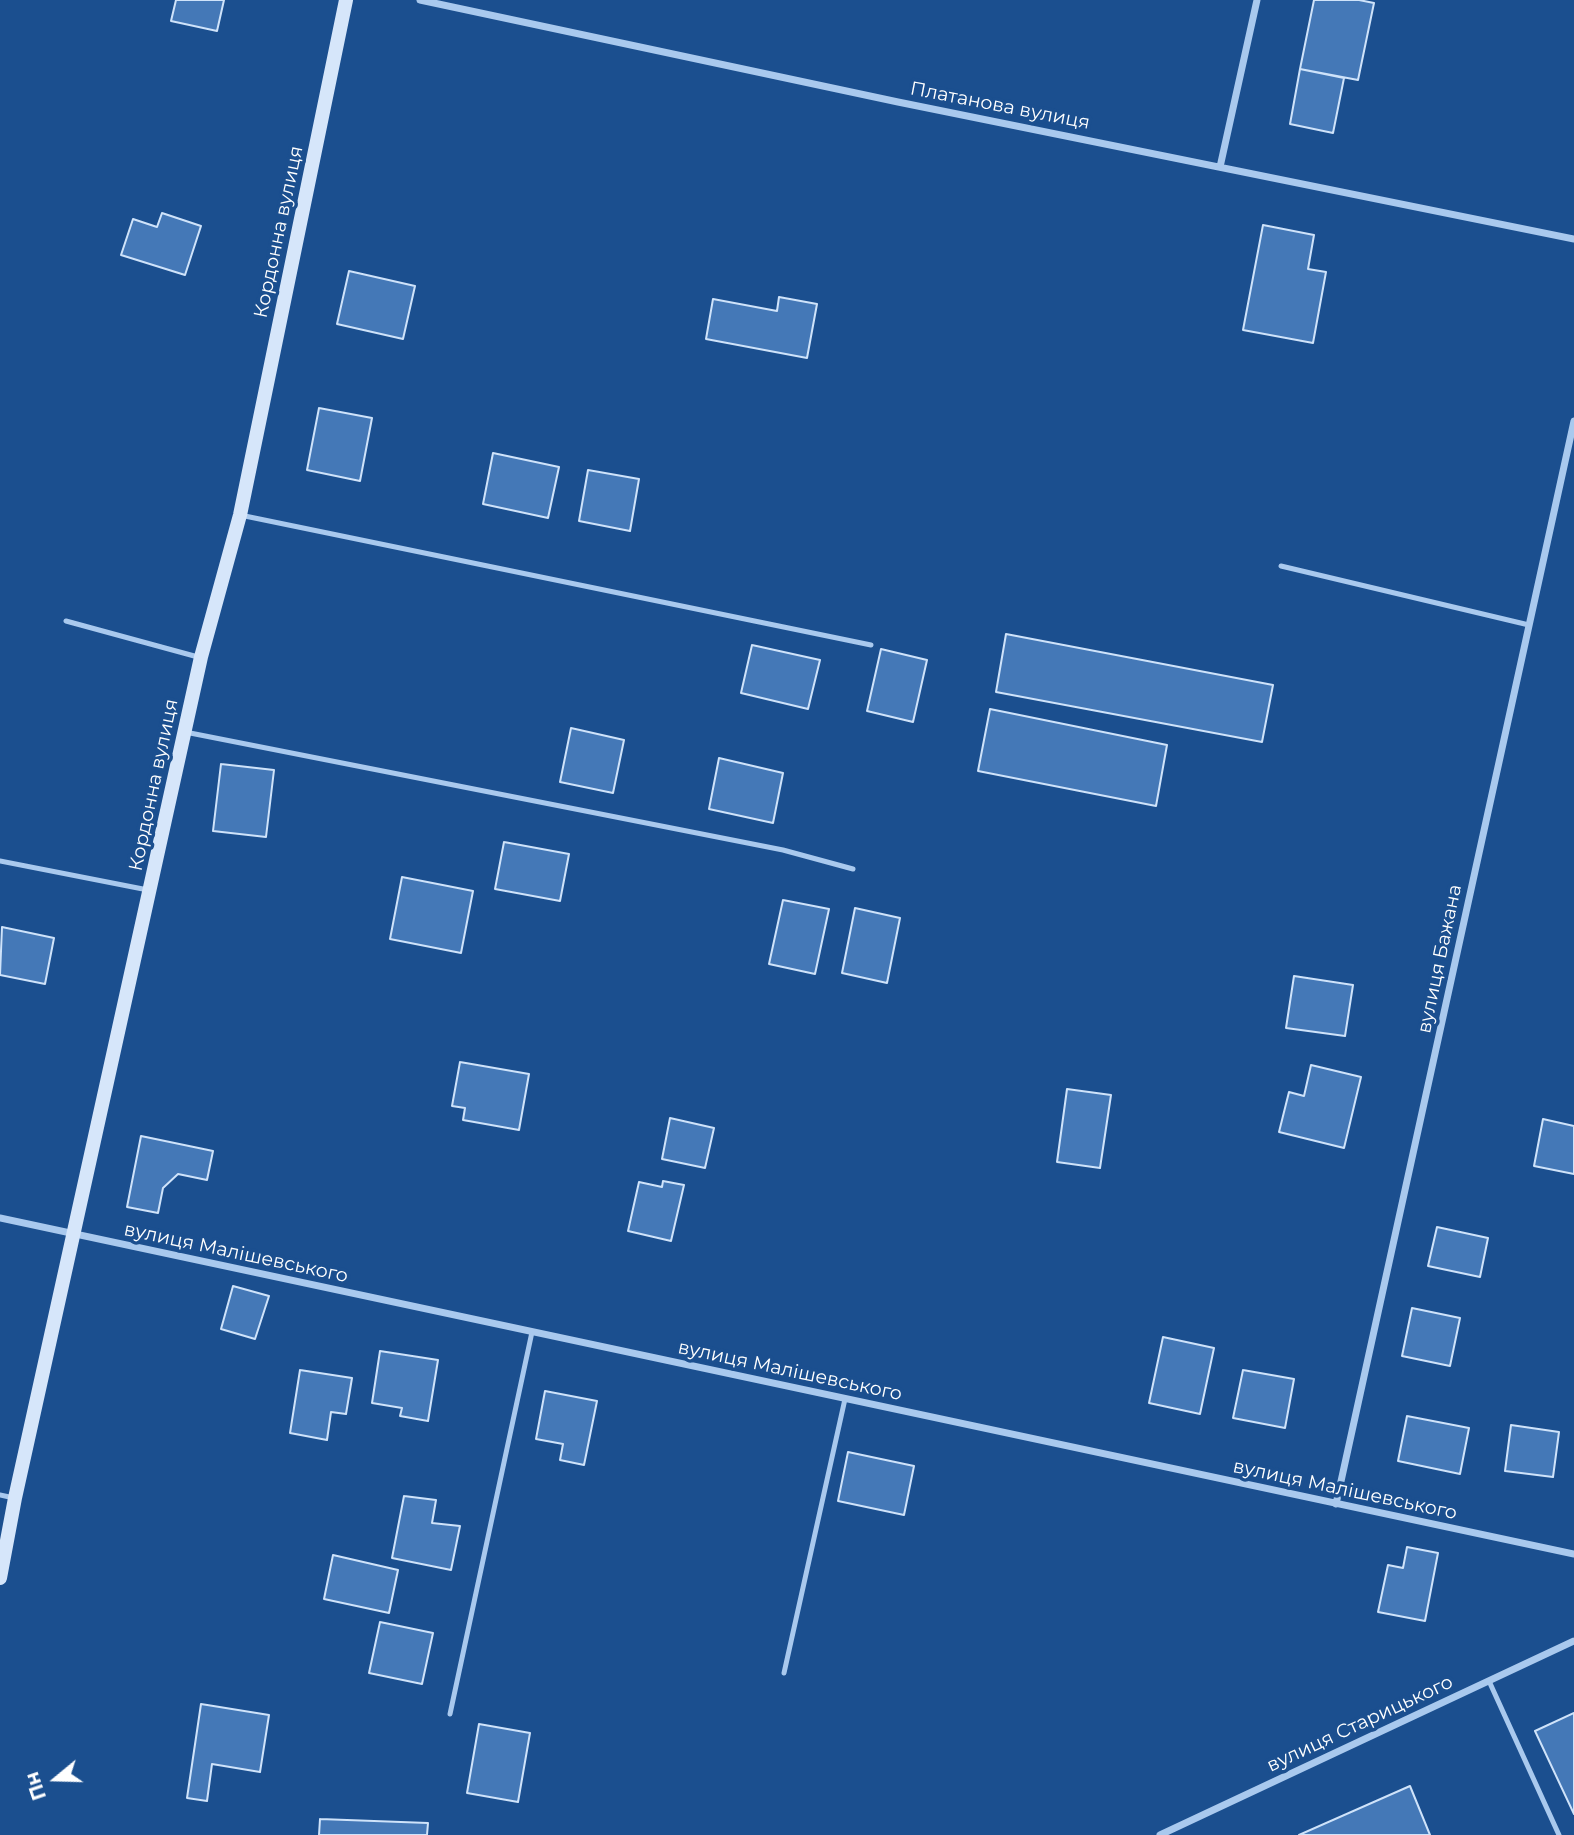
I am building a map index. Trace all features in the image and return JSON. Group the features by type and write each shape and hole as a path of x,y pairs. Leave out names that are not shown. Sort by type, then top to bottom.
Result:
{"main road":[{"name":"Кордонна вулиця","path":"0,1577 15,1498 201,657 240,515 346,0"}],"street":[{"name":"Платанова вулиця","path":"420,0 898,102 1574,239"},
{"path":"1220,167 1257,0"},
{"name":"вулиця Бажана","path":"1336,1504 1574,421"},
{"name":"вулиця Малішевського","path":"0,1218 1574,1555"},
{"name":"вулиця Старицького","path":"1160,1835 1574,1641"}],"lane":[{"path":"240,515 871,645"},
{"path":"1281,566 1529,625"},
{"path":"66,621 201,657"},
{"path":"185,732 783,850 853,869"},
{"path":"0,861 151,891"},
{"path":"450,1714 532,1332"},
{"path":"784,1673 845,1399"},
{"path":"0,1495 15,1498"},
{"path":"1489,1681 1559,1835"}],"building":[{"path":"176,0 224,0 217,31 171,21"},
{"path":"1314,0 1359,0 1374,3 1358,80 1300,69"},
{"path":"1300,69 1344,78 1333,133 1290,124"},
{"path":"162,213 201,226 185,275 121,255 133,219 157,227"},
{"path":"1263,225 1314,235 1308,269 1326,272 1313,343 1243,330"},
{"path":"349,271 415,286 403,339 337,324"},
{"path":"779,297 817,304 807,358 706,339 713,299 777,311"},
{"path":"319,408 372,418 360,481 307,470"},
{"path":"493,453 559,467 548,518 483,504"},
{"path":"588,470 639,479 630,531 579,521"},
{"path":"1006,634 1273,685 1262,742 996,692"},
{"path":"752,645 820,660 808,709 741,693"},
{"path":"881,649 927,660 913,722 867,711"},
{"path":"990,709 1167,745 1156,806 978,771"},
{"path":"571,728 624,740 613,793 560,782"},
{"path":"719,758 783,773 773,823 709,809"},
{"path":"221,764 274,770 266,837 213,831"},
{"path":"504,842 569,854 560,901 495,889"},
{"path":"402,877 473,891 461,953 390,939"},
{"path":"783,900 829,909 815,974 769,964"},
{"path":"855,908 900,918 887,983 842,973"},
{"path":"2,927 54,938 45,984 0,975"},
{"path":"1294,976 1353,985 1345,1036 1286,1028"},
{"path":"460,1062 529,1074 519,1130 463,1120 465,1108 452,1106"},
{"path":"1311,1065 1361,1077 1344,1148 1279,1132 1289,1092 1304,1096"},
{"path":"1067,1089 1111,1095 1100,1168 1057,1162"},
{"path":"670,1118 714,1128 705,1168 662,1159"},
{"path":"1543,1119 1574,1126 1574,1174 1534,1166"},
{"path":"141,1136 213,1151 207,1180 178,1174 163,1188 158,1213 127,1207"},
{"path":"663,1181 684,1185 671,1241 628,1231 639,1182 662,1187"},
{"path":"1437,1227 1488,1238 1480,1277 1428,1266"},
{"path":"233,1286 269,1296 255,1339 221,1329"},
{"path":"1412,1308 1460,1318 1450,1366 1402,1356"},
{"path":"1163,1337 1214,1348 1200,1414 1149,1403"},
{"path":"380,1351 438,1360 428,1421 400,1416 402,1408 372,1403"},
{"path":"300,1370 352,1378 346,1414 331,1412 327,1440 290,1433"},
{"path":"1243,1370 1294,1379 1285,1428 1233,1418"},
{"path":"545,1391 597,1401 584,1465 560,1460 563,1444 536,1439"},
{"path":"1407,1416 1469,1428 1460,1474 1398,1461"},
{"path":"1511,1425 1559,1432 1553,1477 1505,1471"},
{"path":"848,1452 914,1466 904,1515 838,1501"},
{"path":"404,1496 436,1500 432,1523 460,1526 451,1570 392,1558"},
{"path":"1407,1547 1438,1553 1425,1621 1378,1612 1388,1565 1403,1568"},
{"path":"333,1555 398,1570 389,1613 324,1599"},
{"path":"380,1622 433,1633 422,1684 369,1673"},
{"path":"201,1704 269,1715 260,1772 212,1764 207,1801 187,1798"},
{"path":"1574,1713 1574,1814 1535,1731"},
{"path":"479,1724 530,1733 518,1802 467,1793"},
{"path":"1410,1786 1430,1835 1299,1835"},
{"path":"320,1819 428,1823 427,1835 319,1835"}]}
